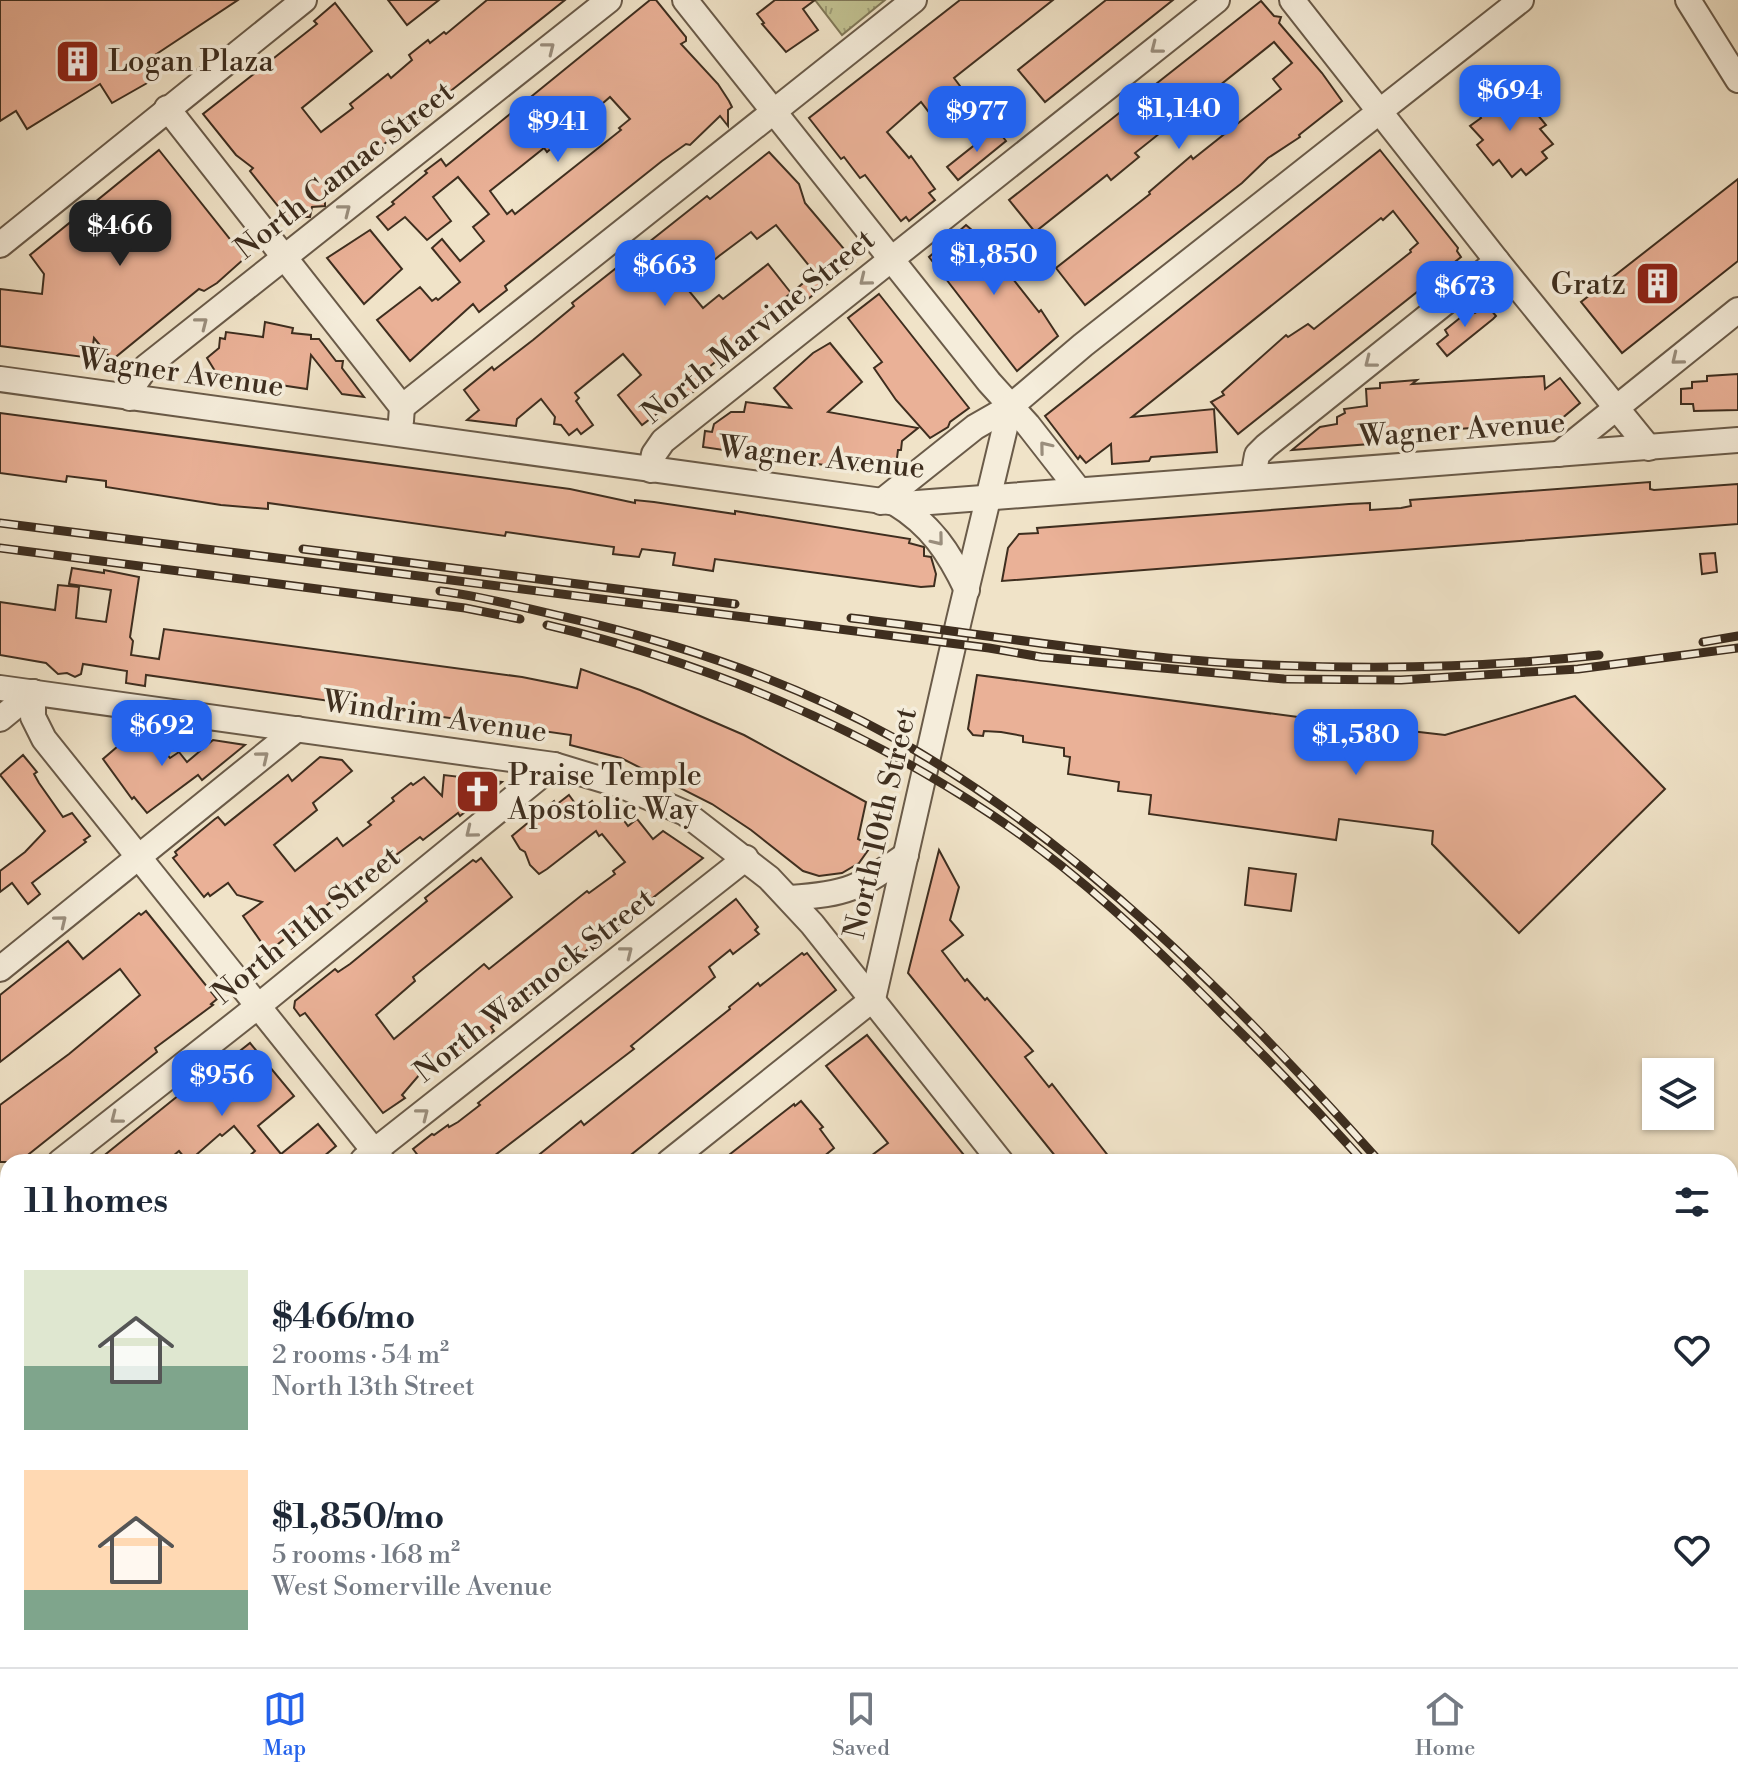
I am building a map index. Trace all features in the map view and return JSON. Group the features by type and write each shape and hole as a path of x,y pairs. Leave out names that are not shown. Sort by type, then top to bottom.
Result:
{"street":[{"path":"0,245 304,0"},
{"name":"North Camac Street","path":"130,398 133,386 146,367 609,0"},
{"path":"685,0 1078,489"},
{"path":"402,407 914,0"},
{"name":"North Marvine Street","path":"651,470 654,454 663,441 1217,0"},
{"path":"1292,0 1649,448"},
{"path":"967,590 938,538 919,519 888,502 975,427 1010,407 1096,335 1521,0"},
{"path":"1688,0 1738,80"},
{"path":"167,108 402,407 399,435"},
{"path":"1253,477 1257,455 1266,446 1497,261"},
{"path":"1559,454 1738,310"},
{"name":"Wagner Avenue","path":"0,379 888,502 987,498 1738,440"},
{"name":"North 10th Street","path":"873,999 1010,407"},
{"name":"Windrim Avenue","path":"0,688 554,765 620,785 685,813 746,858 790,898 873,999 991,1154"},
{"path":"0,719 33,692"},
{"path":"33,692 33,717 44,739 140,857 369,1154"},
{"path":"0,969 297,729"},
{"name":"North 11th Street","path":"70,1154 257,1007 554,765"},
{"path":"790,898 842,893 864,884 906,855"},
{"name":"North Warnock Street","path":"379,1154 746,858"},
{"path":"679,1154 873,999"}],"green space":[{"path":"815,0 885,0 842,35"}],"building":[{"name":"Logan Plaza","path":"0,0 238,0 152,57 157,66 156,78 112,103 100,84 27,129 16,111 0,121"},
{"path":"388,0 439,0 407,25"},
{"path":"487,0 565,0 330,187 332,194 325,199 325,206 312,207 310,217 304,217 293,225 250,171 253,168 236,155 203,114 317,24 314,21 335,3 372,51 302,108 321,132 353,108 350,104 388,74 391,78 412,60 409,55 428,40 430,43 444,32 446,34"},
{"path":"650,0 656,0 686,37 681,44 718,84 732,107 728,110 728,126 720,116 690,145 686,144 662,161 505,286 507,290 479,312 473,304 410,361 377,320 420,287 432,301 438,300 460,282 432,248 442,239 460,261 484,241 473,227 489,214 458,177 433,197 451,221 427,240 405,217 388,230 377,217 441,159 446,166","holes":["610,97 630,119 619,128 621,130 515,214 512,210 507,214 490,191 544,148 547,152"]},
{"path":"775,0 815,0 803,9 818,30 786,52 757,14"},
{"path":"960,0 1053,0 954,78 960,86 928,111 921,102 887,132 909,158 911,156 935,189 929,193 935,200 909,221 906,217 901,221 865,175 860,178 844,157 841,159 809,118"},
{"path":"1106,0 1173,0 1045,102 1018,70"},
{"path":"1261,1 1274,16 1281,17 1279,23 1342,101 1085,305 1056,268 1150,194 1191,156 1193,159 1281,89 1273,79 1292,63 1274,42 1135,153 1139,157 1111,180 1107,175 1035,232 1009,200"},
{"path":"1489,88 1502,101 1512,93 1524,107 1529,104 1546,125 1540,129 1553,144 1542,152 1547,158 1526,175 1521,169 1512,177 1499,160 1493,165 1477,145 1483,140 1470,126 1481,118 1471,103"},
{"path":"996,128 1006,141 958,180 947,167"},
{"path":"159,150 245,258 217,283 204,291 199,289 112,360 94,338 91,358 0,346 0,289 42,294 44,274 30,255"},
{"path":"1380,150 1458,248 1461,257 1238,434 1211,402 1224,395 1222,392 1286,335 1288,337 1308,324 1314,329 1411,252 1418,243 1393,211 1132,417 1214,409 1217,452 1151,457 1149,461 1112,464 1111,444 1086,463 1080,456 1078,459 1045,416"},
{"path":"769,152 799,184 805,203 855,262 804,302 795,290 815,273 776,225 757,239 751,232 719,256 684,285 703,308 719,295 723,299 768,264 791,293 761,317 765,322 698,376 704,383 671,410 667,406 642,425 618,395 641,375 623,354 575,393 579,398 576,401 593,425 581,434 577,429 569,435 561,425 554,424 555,417 541,399 517,419 516,426 467,420 479,410 464,390 533,340 574,306 572,303 707,196 710,199"},
{"name":"Gratz","path":"1738,179 1738,261 1622,353 1581,302"},
{"path":"966,225 980,237 1039,312 1041,310 1058,336 1017,371 929,257"},
{"path":"370,230 402,269 364,304 327,258"},
{"path":"879,294 969,408 930,438 896,400 874,368 882,362 848,318"},
{"path":"1487,305 1496,316 1447,356 1437,344 1448,335 1445,330 1471,309 1475,313"},
{"path":"265,322 293,328 292,333 319,339 336,361 343,361 342,368 364,397 342,394 311,355 307,389 215,375 207,358 219,348 220,338 225,339 226,332 263,337"},
{"path":"830,343 862,382 828,412 918,428 902,441 896,466 885,474 703,447 705,431 712,432 714,424 731,412 744,412 746,402 791,408 774,388 813,353"},
{"path":"1738,374 1738,410 1694,411 1693,404 1681,404 1681,389 1692,388 1692,382 1707,381 1707,376"},
{"path":"1544,376 1545,389 1560,378 1580,403 1553,426 1550,422 1369,436 1370,444 1292,450 1320,427 1337,424 1337,417 1345,413 1344,409 1367,406 1366,389 1380,388 1380,383"},
{"path":"0,413 570,489 635,503 635,500 654,502 735,514 735,511 910,539 909,543 924,547 924,556 931,557 936,574 934,586 921,587 715,559 713,571 673,565 675,553 642,549 639,557 613,554 614,547 506,532 505,536 268,503 268,509 221,505 106,487 106,481 67,476 66,482 0,473"},
{"path":"1650,482 1650,489 1654,490 1738,484 1738,524 1002,581 1008,548 1019,534 1038,533 1037,528 1349,504 1370,503 1370,510 1401,508 1411,506 1410,500"},
{"path":"1715,553 1717,572 1702,574 1700,554"},
{"path":"72,568 139,577 130,637 133,641 131,655 159,659 164,629 522,677 577,688 581,669 640,690 744,735 866,802 858,839 871,846 859,863 842,873 819,876 803,871 712,804 621,758 570,745 571,735 146,675 145,686 126,683 127,671 83,664 81,674 75,677 67,673 58,674 46,663 0,655 0,602 55,610 58,585 79,587 76,618 106,622 111,590 69,584"},
{"path":"977,675 1336,722 1336,717 1351,717 1350,724 1445,735 1575,696 1665,789 1519,933 1432,844 1433,831 1339,819 1336,840 1149,814 1151,795 1118,791 1119,782 1068,774 1070,757 1064,756 1064,748 1023,742 1023,736 1001,732 984,731 983,736 973,735 968,729"},
{"path":"149,733 170,758 179,752 187,762 213,740 245,745 202,780 198,775 147,813 134,797 132,799 103,759 132,734 137,742"},
{"path":"23,755 37,772 34,774 39,783 63,817 72,813 90,836 32,883 40,894 28,904 12,883 0,892 0,871 25,852 45,831 0,775"},
{"path":"320,757 342,760 352,771 313,803 317,810 274,845 295,871 337,838 343,846 371,825 368,822 394,801 392,798 424,777 442,796 444,775 502,782 460,816 458,813 423,840 420,837 372,873 371,870 268,952 243,916 262,902 237,895 228,883 204,897 173,858 177,855 175,852 215,819 218,817 225,825 288,775 292,781"},
{"path":"569,795 580,810 592,801 601,814 610,807 628,826 637,819 653,839 663,831 703,858 491,1027 494,1031 483,1040 481,1037 448,1064 443,1058 420,1074 402,1095 405,1098 383,1113 305,1013 300,1016 294,1008 295,1001 335,969 338,972 350,964 427,901 425,898 473,860 476,862 481,858 512,897 413,977 415,981 376,1015 394,1039 484,964 489,969 587,891 589,893 615,874 613,871 625,862 596,831 539,874 530,865 525,852 512,836 554,801 556,805"},
{"path":"939,850 959,887 950,920 963,935 942,951 965,981 967,979 985,1000 987,998 1033,1051 1025,1057 1049,1087 1052,1084 1107,1154 1054,1154 908,973"},
{"path":"1249,868 1296,874 1291,911 1245,905"},
{"path":"736,899 758,927 755,930 759,934 733,954 730,950 709,967 715,977 631,1046 634,1049 496,1154 417,1154 413,1149 432,1134 458,1122 480,1105 478,1103"},
{"path":"146,911 217,999 155,1048 157,1052 29,1154 0,1154 0,1105 69,1054 140,995 120,969 0,1062 0,995 68,941 83,959 139,913 141,915"},
{"path":"802,953 807,953 836,990 632,1154 540,1154 581,1121 584,1125 730,1009 758,983 760,986"},
{"path":"867,1035 963,1154 874,1154 888,1143 826,1066"},
{"path":"250,1043 294,1096 258,1126 281,1154 251,1154 255,1151 234,1126 197,1154 181,1154 179,1151 175,1154 106,1154 196,1082 198,1084"},
{"path":"801,1101 823,1127 820,1129 834,1148 827,1154 730,1154 794,1104"},
{"path":"318,1124 336,1146 326,1154 281,1154"}],"railway":[{"path":"0,523 1041,657 1284,679 1401,680 1578,669 1738,648"},
{"path":"0,548 465,608 520,619"},
{"path":"303,549 735,604"},
{"path":"440,591 607,627 692,652 815,699 894,738 963,780 1093,876 1213,985 1373,1154"},
{"path":"851,618 1087,649 1230,663 1415,667 1599,655"},
{"path":"547,625 664,658 778,700 888,753 992,815 1083,883 1139,933 1258,1049 1357,1154"},
{"path":"1703,642 1738,636"}],"place":[{"name":"Logan Plaza","path":"77,61"},
{"name":"Gratz","path":"1657,284"},
{"name":"Praise Temple Apostolic Way","path":"477,792"}]}
